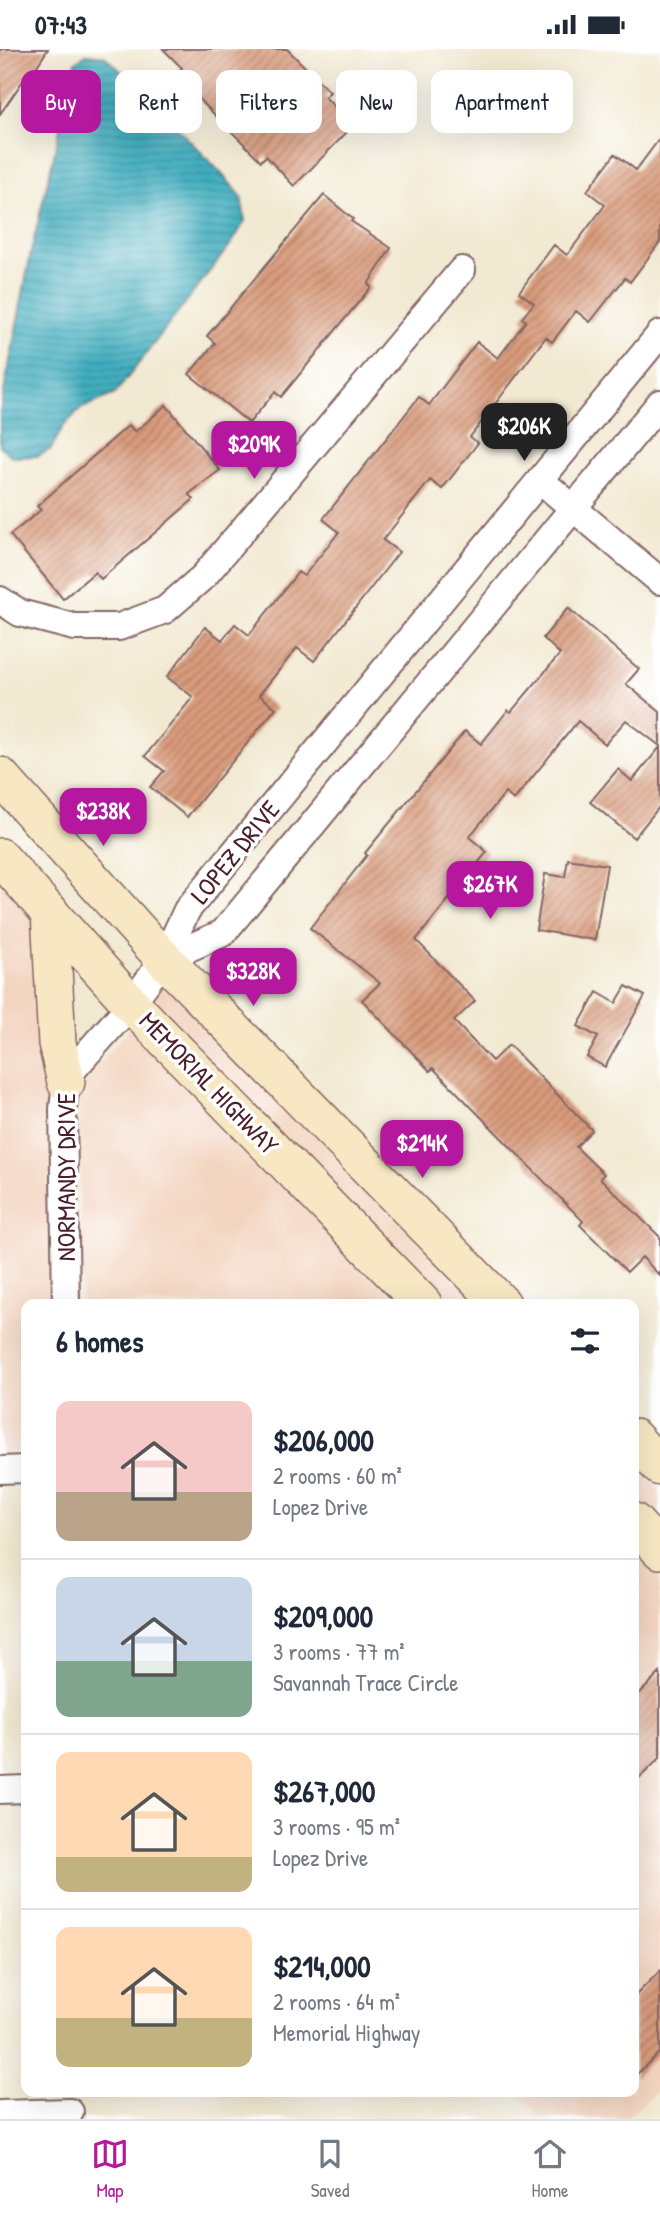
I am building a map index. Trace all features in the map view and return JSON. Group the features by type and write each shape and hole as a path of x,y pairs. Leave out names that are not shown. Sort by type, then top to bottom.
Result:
{"main road":[{"name":"MEMORIAL HIGHWAY","path":"0,776 164,959 497,1299"},
{"name":"MEMORIAL HIGHWAY","path":"0,857 131,1004 418,1299"},
{"path":"50,912 57,1043 65,1082"},
{"path":"639,1444 660,1467"},
{"path":"639,1527 660,1550"}],"street":[{"path":"0,600 20,613 74,627 119,627 165,610 204,576 462,269"},
{"name":"LOPEZ DRIVE","path":"164,959 187,910 660,334"},
{"name":"LOPEZ DRIVE","path":"164,959 223,933 660,403"},
{"path":"540,480 660,581"},
{"name":"NORMANDY DRIVE","path":"66,1299 63,1109 65,1082 86,1052 131,1004 164,959"},
{"path":"0,1470 21,1469"},
{"path":"0,1790 21,1789"},
{"path":"0,2114 70,2108"}],"shaded area":[{"path":"0,880 36,919 49,1078 45,1085 49,1089 52,1299 21,1299 21,1453 0,1453"},
{"path":"166,983 475,1299 440,1299 151,1003"},
{"path":"132,1026 397,1299 82,1299 78,1095 84,1093 82,1085 86,1077"},
{"path":"639,1467 660,1490 660,1528 639,1505"},
{"path":"639,1550 660,1573 660,2089 625,2119 542,2119 522,2097 639,2097"}],"water":[{"path":"86,54 104,56 120,70 115,70 115,133 182,133 241,196 245,221 233,241 115,394 80,409 63,427 51,449 38,456 13,457 0,446 0,412 31,252 59,133 101,133 101,70 74,70 76,62"}],"building":[{"path":"0,49 48,49 34,70 21,70 21,84 0,114"},
{"path":"163,49 287,49 308,70 216,70 216,116 202,102 202,70 180,70 182,68"},
{"path":"322,84 330,92 325,97 336,108 336,133 346,133 294,186 266,156 261,161 233,133 322,133"},
{"path":"660,138 660,242 630,282 625,278 590,322 576,311 552,342 546,337 470,437 478,443 442,489 430,480 383,540 399,552 314,661 297,648 259,695 276,708 187,817 150,787 164,771 145,756 193,697 167,677 205,627 222,640 235,624 249,635 298,572 304,576 339,532 323,519 419,397 429,405 477,342 498,358 526,321 522,318 534,303 519,292 554,245 567,255 605,205 587,191 615,154 636,170"},
{"path":"324,195 353,219 351,221 391,248 368,284 371,287 281,397 275,392 249,423 189,374 215,343 207,336"},
{"path":"166,405 220,470 189,494 194,499 101,579 95,572 63,599 10,535 41,510 37,506 129,425 135,432"},
{"path":"568,608 639,669 626,684 660,712 660,746 626,720 605,744 578,721 514,800 505,793 469,837 487,852 416,940 475,1001 454,1021 492,1061 509,1045 592,1130 576,1147 604,1174 600,1178 660,1237 660,1276 642,1257 627,1272 580,1225 583,1221 433,1068 430,1071 362,1000 380,983 310,928 367,855 365,853 465,731 481,744 508,710 511,712 560,654 543,638"},
{"path":"660,747 660,806 634,838 590,802 618,769 632,781"},
{"path":"568,859 607,865 595,940 536,930 545,874 565,877"},
{"path":"626,986 645,996 605,1067 587,1057 598,1037 578,1026 597,992 616,1003"},
{"path":"660,1673 660,1758 639,1778 639,1694"},
{"path":"660,1971 660,2052 639,2072 639,1992"}]}
